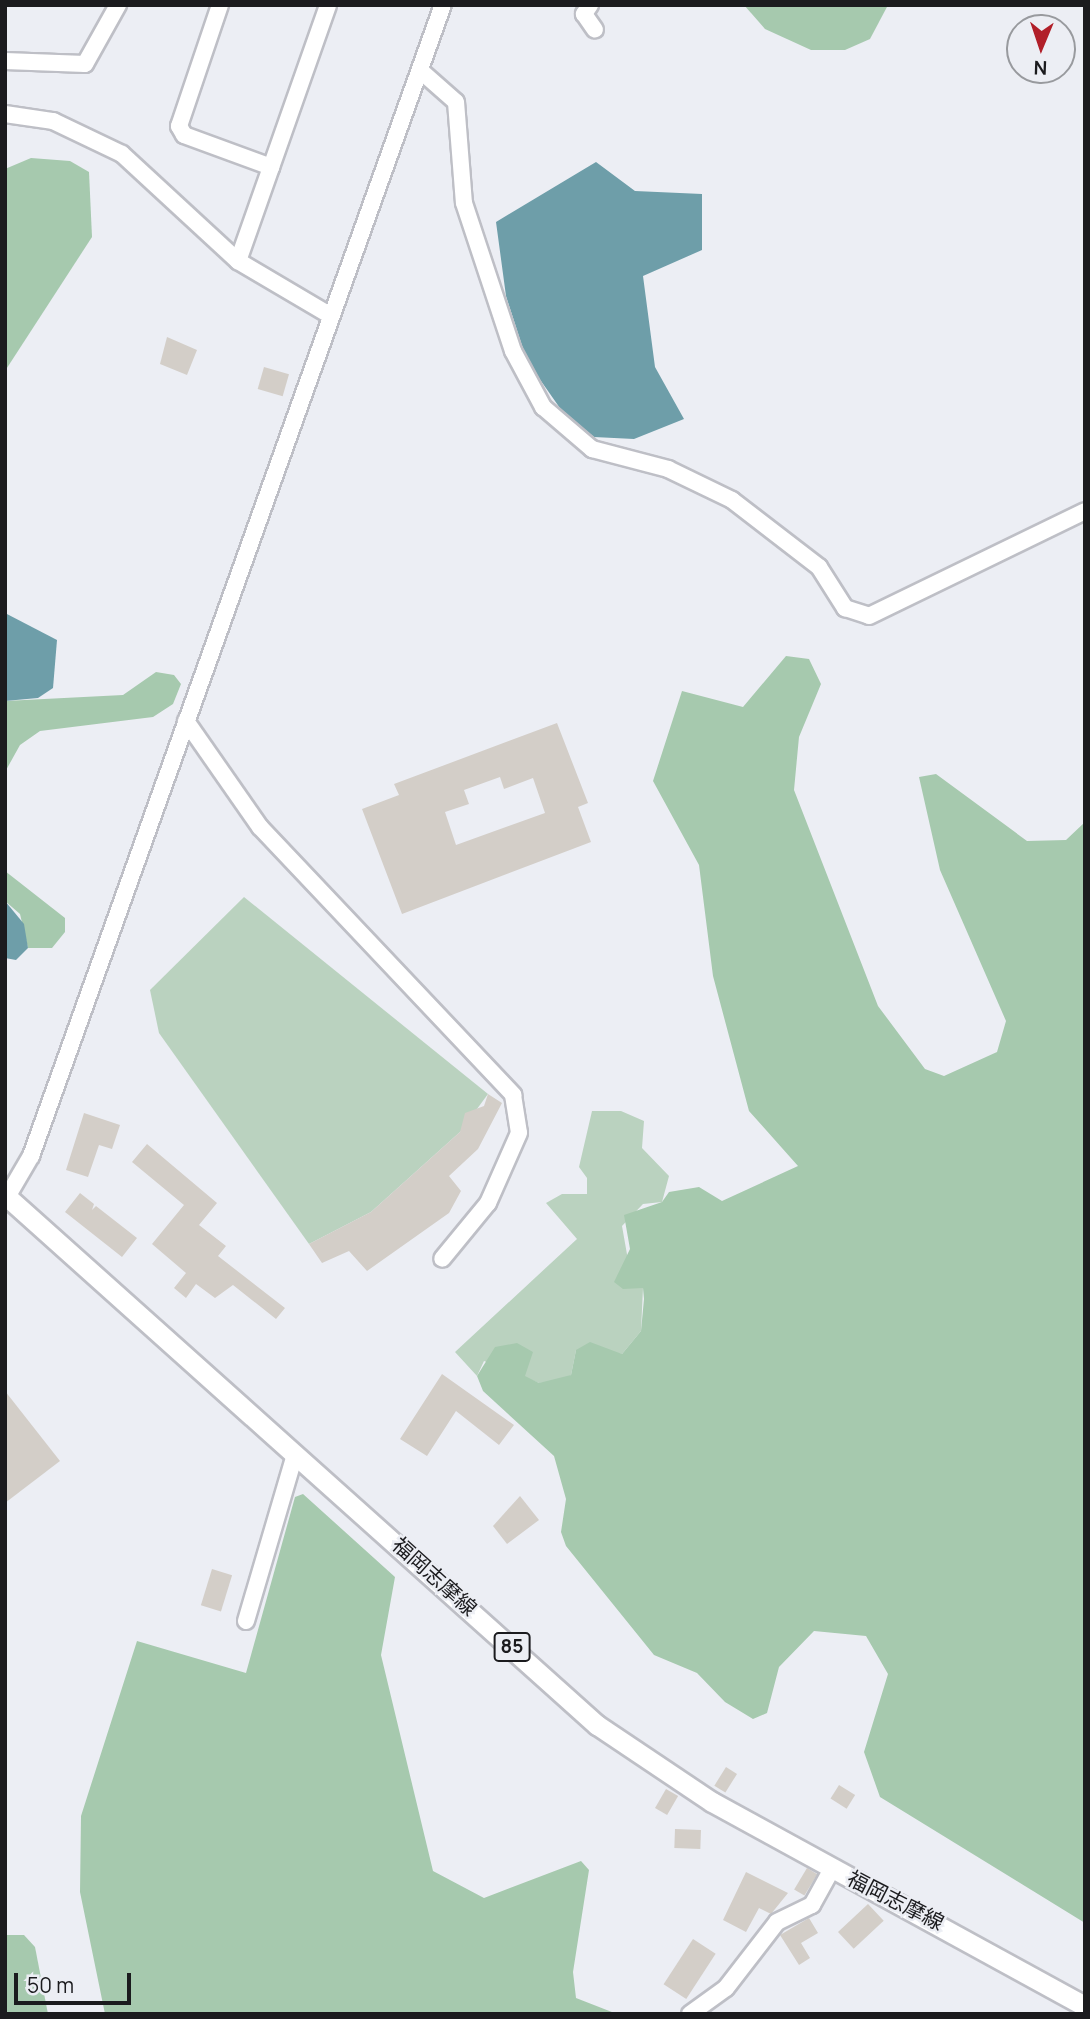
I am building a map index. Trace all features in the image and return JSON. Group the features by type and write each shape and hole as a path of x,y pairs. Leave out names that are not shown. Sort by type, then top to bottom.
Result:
{"main road":[{"name":"福岡志摩線","path":"6,1196 597,1725 712,1802 1085,2006"}],"street":[{"path":"5,61 80,66 118,5"},
{"path":"220,5 178,126 184,135 271,167"},
{"path":"238,261 328,5"},
{"path":"6,1196 32,1156 331,316 422,72 443,5"},
{"path":"590,5 584,14 595,30"},
{"path":"422,72 456,102 464,203 513,351 543,407 582,443 668,469 732,500 819,567 845,608 869,617 1085,511"},
{"path":"5,114 53,121 122,154 238,261 331,316"},
{"path":"186,721 260,827 513,1095 519,1133 488,1203 442,1259"},
{"path":"246,1620 295,1454"},
{"path":"690,2014 726,1988 777,1922 811,1905 833,1867"}],"green space":[{"path":"744,5 888,5 870,39 845,50 811,50 765,29"},
{"path":"31,158 70,161 89,172 92,237 5,371 5,169"},
{"path":"786,656 809,659 821,684 799,737 794,790 878,1006 925,1069 944,1076 997,1052 1006,1021 940,870 919,777 936,774 1027,841 1066,840 1085,822 1085,1923 880,1797 864,1752 888,1674 866,1636 814,1631 779,1667 767,1713 753,1719 725,1702 697,1673 654,1655 566,1546 561,1532 566,1499 554,1456 483,1391 477,1376 495,1347 517,1343 533,1352 525,1376 539,1383 571,1375 576,1350 590,1342 622,1354 641,1331 644,1299 643,1288 623,1289 614,1282 630,1249 624,1215 662,1202 669,1192 699,1187 722,1201 798,1166 749,1111 713,976 699,865 653,781 682,691 743,707"},
{"path":"156,672 174,675 181,684 173,704 153,717 40,731 20,745 5,772 5,701 123,695"},
{"path":"5,871 65,918 65,932 52,948 28,948 20,914 5,901"},
{"path":"244,897 488,1094 460,1132 371,1212 309,1244 159,1033 150,990"},
{"path":"592,1111 621,1111 644,1121 642,1148 669,1176 662,1202 643,1204 622,1226 628,1260 643,1288 641,1331 622,1354 576,1350 571,1375 561,1382 539,1383 484,1361 477,1376 455,1352 577,1239 546,1203 562,1194 587,1194 587,1178 579,1167"},
{"path":"303,1494 395,1577 381,1655 433,1871 484,1898 581,1861 589,1870 573,1972 576,1998 617,2014 105,2014 80,1892 81,1816 137,1641 246,1673 295,1497"},
{"path":"5,1935 24,1935 35,1947 48,2014 5,2014"}],"water":[{"path":"596,162 635,191 702,194 702,250 643,276 655,367 684,419 634,439 594,437 562,411 527,361 506,296 496,222"},
{"path":"5,613 57,640 53,688 38,698 5,701"},
{"path":"5,901 24,924 28,948 16,960 5,958"}],"building":[{"path":"167,337 197,350 187,375 160,364"},
{"path":"264,367 289,374 283,396 258,389"},
{"path":"557,723 588,803 578,807 591,842 402,914 362,809 399,795 394,784","holes":["500,777 504,789 533,778 545,813 456,845 445,812 469,804 464,790"]},
{"path":"488,1094 502,1103 478,1149 449,1176 461,1191 449,1213 367,1271 349,1251 322,1263 309,1244 371,1212 460,1132 465,1113 484,1106"},
{"path":"84,1113 120,1125 112,1149 99,1145 88,1177 66,1170"},
{"path":"147,1144 217,1203 199,1225 226,1246 218,1256 285,1308 276,1319 233,1285 215,1298 196,1284 186,1298 174,1288 186,1273 152,1244 184,1205 132,1162"},
{"path":"80,1193 94,1204 92,1210 96,1206 137,1238 122,1257 65,1212"},
{"path":"442,1374 514,1425 499,1445 456,1411 427,1456 400,1439"},
{"path":"5,1391 60,1461 5,1503"},
{"path":"520,1496 539,1520 507,1544 493,1526"},
{"path":"212,1569 232,1575 221,1611 201,1605"},
{"path":"726,1767 737,1774 725,1793 714,1786"},
{"path":"839,1785 855,1795 847,1809 831,1799"},
{"path":"666,1789 678,1796 667,1815 655,1808"},
{"path":"675,1829 701,1830 700,1849 674,1848"},
{"path":"807,1868 817,1874 804,1896 794,1889"},
{"path":"746,1872 788,1893 771,1914 759,1908 746,1932 723,1920"},
{"path":"868,1904 884,1921 854,1949 838,1932"},
{"path":"809,1918 818,1933 801,1943 810,1958 799,1965 780,1935"},
{"path":"693,1939 716,1954 686,1999 664,1984"}]}
